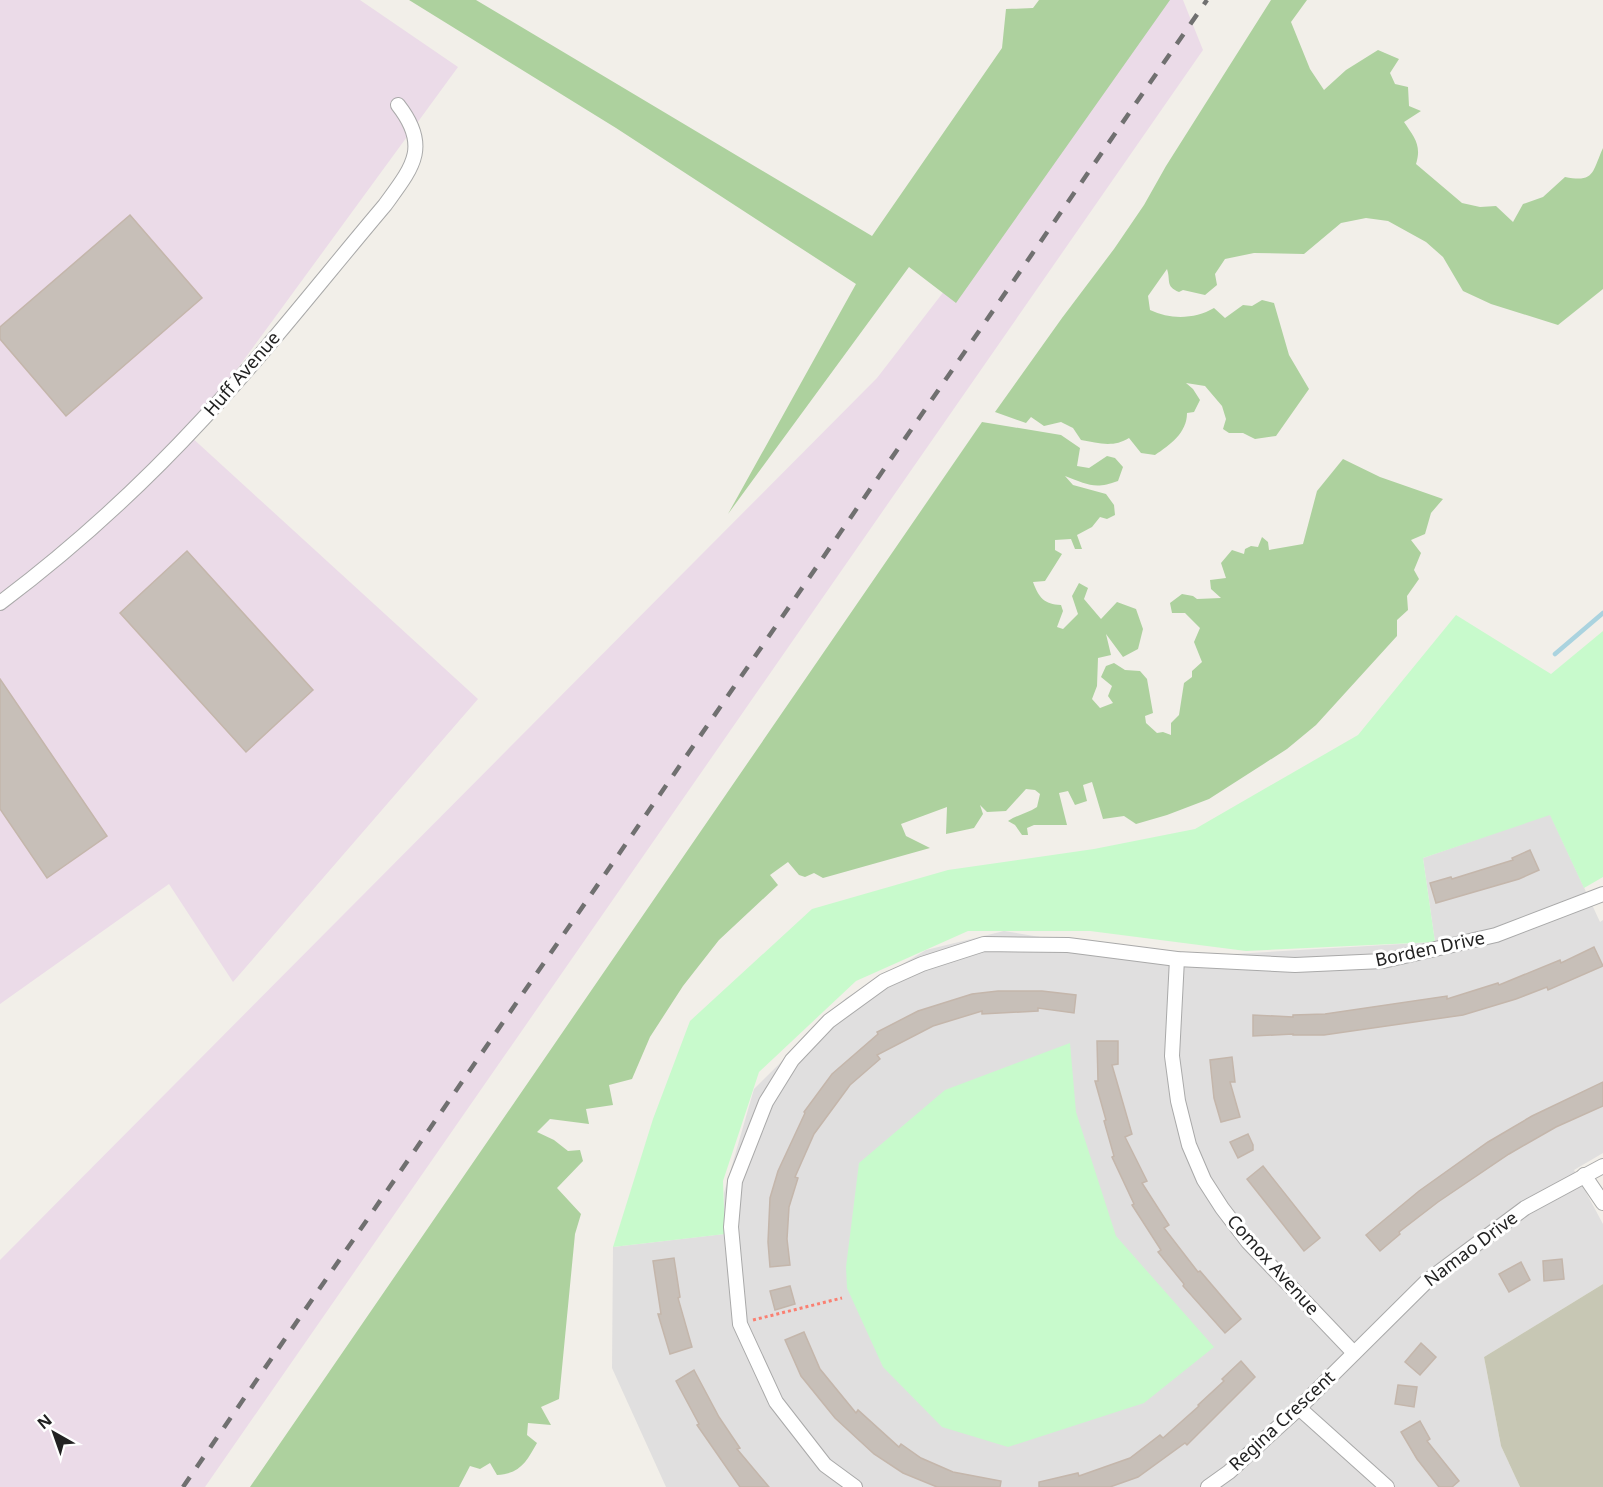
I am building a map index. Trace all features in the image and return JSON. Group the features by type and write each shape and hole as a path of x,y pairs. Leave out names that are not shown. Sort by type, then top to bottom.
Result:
{"street":[{"name":"Huff Avenue","path":"0,603 71,546 169,455 243,376 385,205 405,178 414,159 415,139 410,121 398,105"},
{"name":"Borden Drive","path":"1177,959 1295,965 1383,961 1496,935 1603,894"},
{"path":"855,1487 825,1465 776,1402 740,1324 731,1227 735,1181 766,1102 792,1060 829,1022 884,981 922,964 984,944 1068,945 1177,959"},
{"name":"Comox Avenue","path":"1177,959 1172,1056 1178,1101 1189,1145 1204,1180 1248,1242 1354,1353"},
{"name":"Namao Drive","path":"1354,1353 1427,1281 1525,1208 1603,1166"},
{"path":"1584,1175 1603,1203"},
{"name":"Regina Crescent","path":"1208,1487 1299,1408 1354,1353"},
{"path":"1299,1408 1387,1487"}],"path":[{"path":"740,1324 842,1298"}],"shaded area":[{"path":"0,0 360,0 458,67 189,435 478,699 233,982 169,884 0,1004"},
{"path":"1169,0 1183,0 1203,50 205,1487 0,1487 0,1260 877,378"},
{"path":"1550,814 1600,922 1603,920 1603,1153 1574,1170 1603,1224 1603,1284 1484,1357 1501,1446 1520,1487 666,1487 612,1368 613,1247 724,1234 724,1193 754,1089 846,998 926,950 1004,931 1166,958 1435,942 1423,858"},
{"path":"1603,1284 1603,1487 1520,1487 1501,1446 1484,1357"}],"green space":[{"path":"409,0 476,0 872,236 1002,48 1006,9 1033,8 1039,0 1170,0 956,303 909,267 728,514 856,284 616,128"},
{"path":"1271,0 1307,0 1291,22 1310,69 1324,90 1346,70 1378,50 1399,59 1390,73 1395,84 1408,87 1409,106 1421,111 1404,122 1417,146 1416,164 1462,203 1480,207 1496,206 1513,222 1523,204 1543,197 1565,177 1582,178 1591,174 1603,148 1603,289 1558,325 1491,304 1463,291 1443,257 1426,242 1388,221 1366,218 1341,223 1304,254 1254,253 1225,259 1215,274 1217,285 1205,295 1175,290 1170,285 1167,269 1148,296 1150,310 1174,317 1191,316 1214,308 1225,318 1243,305 1252,306 1262,300 1274,303 1289,355 1309,389 1276,436 1255,439 1243,433 1229,433 1223,429 1226,419 1222,406 1205,386 1186,383 1200,400 1194,412 1187,413 1184,427 1177,438 1155,455 1141,453 1129,438 1111,444 1081,440 1073,428 1061,422 1044,426 1031,417 1026,423 995,412 1144,205 1166,166"},
{"path":"982,422 1061,435 1080,448 1077,466 1089,468 1107,456 1115,458 1123,467 1118,481 1103,485 1091,485 1065,476 1073,485 1106,494 1114,505 1115,515 1107,519 1100,517 1092,527 1077,535 1082,549 1075,549 1071,539 1055,540 1055,550 1062,554 1045,581 1033,582 1043,599 1061,605 1063,611 1057,627 1063,629 1078,614 1072,596 1079,583 1088,588 1084,599 1101,619 1117,602 1136,609 1143,629 1138,649 1123,657 1106,634 1111,655 1098,658 1097,686 1092,699 1100,708 1113,703 1108,696 1112,686 1101,677 1106,666 1114,663 1125,670 1140,671 1147,679 1153,713 1145,716 1146,723 1157,733 1163,732 1171,735 1171,723 1179,715 1184,683 1192,677 1192,671 1202,662 1194,642 1200,628 1185,613 1172,613 1170,603 1182,594 1197,599 1221,598 1211,589 1210,580 1226,578 1221,563 1232,550 1244,554 1245,549 1251,546 1258,547 1262,537 1268,542 1269,550 1303,544 1317,491 1343,459 1380,477 1443,499 1431,513 1425,534 1411,540 1421,553 1414,570 1419,579 1407,596 1408,610 1397,620 1397,636 1316,725 1287,749 1209,799 1136,824 1124,816 1103,819 1092,782 1083,785 1087,801 1075,805 1068,791 1059,793 1067,825 1034,825 1027,828 1028,835 1022,835 1015,825 1008,821 1037,807 1040,794 1035,790 1026,789 1006,811 987,812 980,805 983,814 974,828 946,834 947,807 901,824 906,836 930,848 823,878 814,873 805,877 799,875 788,862 770,875 778,885 719,940 683,986 650,1037 632,1079 609,1085 613,1105 586,1109 589,1124 550,1119 537,1132 554,1140 568,1151 580,1150 583,1161 557,1188 581,1214 575,1234 559,1399 541,1407 551,1425 528,1423 527,1435 537,1443 522,1465 512,1472 497,1475 490,1463 480,1469 470,1466 459,1487 250,1487"},
{"path":"1456,615 1551,674 1603,631 1603,877 1584,888 1550,815 1423,858 1435,942 1246,951 1090,931 968,931 856,981 759,1072 723,1181 725,1234 613,1247 653,1119 690,1021 812,909 948,870 1094,849 1195,829 1358,735"},
{"path":"1070,1043 1076,1112 1116,1236 1214,1347 1144,1403 1008,1447 942,1427 883,1367 847,1288 846,1267 859,1163 945,1090"}],"building":[{"path":"130,215 202,298 66,416 0,339 0,327"},
{"path":"187,551 313,690 246,752 120,613"},
{"path":"0,679 107,836 47,878 0,809"},
{"path":"1530,850 1539,870 1519,879 1436,903 1430,883 1451,877 1452,879 1513,860 1512,858"},
{"path":"1594,947 1603,966 1548,990 1547,987 1463,1015 1324,1035 1253,1036 1253,1015 1293,1017 1293,1015 1325,1014 1447,996 1447,999 1498,983 1499,985 1560,960 1561,963"},
{"path":"998,991 1042,991 1076,995 1074,1013 1038,1008 1038,1011 982,1014 982,1011 933,1026 877,1055 880,1059 850,1085 814,1134 795,1177 798,1178 789,1207 787,1239 790,1265 770,1267 768,1242 770,1198 778,1171 804,1112 832,1074 878,1034 877,1032 918,1011 972,994"},
{"path":"1097,1041 1118,1041 1118,1064 1112,1065 1132,1134 1125,1137 1147,1181 1142,1183 1169,1225 1164,1228 1198,1272 1200,1271 1241,1319 1225,1333 1183,1286 1184,1284 1158,1252 1161,1250 1132,1205 1134,1204 1112,1157 1114,1156 1104,1121 1106,1120 1095,1081 1098,1081"},
{"path":"1232,1057 1235,1082 1230,1082 1240,1117 1221,1122 1214,1098 1210,1060"},
{"path":"1603,1082 1603,1106 1556,1127 1509,1154 1438,1202 1399,1232 1400,1234 1380,1251 1366,1235 1419,1191 1488,1142 1532,1116"},
{"path":"1248,1134 1253,1150 1238,1158 1230,1142"},
{"path":"1263,1166 1320,1238 1304,1251 1247,1179"},
{"path":"674,1258 680,1297 678,1298 692,1347 670,1354 658,1314 661,1314 653,1261"},
{"path":"1562,1259 1564,1279 1544,1281 1543,1261"},
{"path":"1521,1262 1530,1280 1509,1292 1499,1274"},
{"path":"790,1286 795,1304 775,1310 770,1291"},
{"path":"804,1332 820,1369 856,1413 858,1410 899,1447 901,1444 921,1458 953,1472 1001,1481 1000,1487 937,1487 903,1473 874,1454 835,1418 801,1376 785,1340"},
{"path":"1421,1343 1436,1357 1420,1375 1405,1362"},
{"path":"1241,1361 1255,1377 1187,1445 1185,1443 1138,1477 1110,1487 1039,1487 1039,1482 1078,1473 1079,1476 1130,1458 1160,1435 1163,1438 1199,1406"},
{"path":"694,1370 719,1417 740,1448 737,1449 769,1487 740,1487 697,1425 699,1424 676,1381"},
{"path":"1398,1385 1417,1387 1414,1407 1395,1404"},
{"path":"1420,1421 1430,1439 1427,1441 1459,1481 1452,1487 1439,1487 1417,1459 1401,1432"}],"waterway":[{"path":"1555,654 1603,613"}],"railway":[{"path":"183,1487 1207,0"}]}
